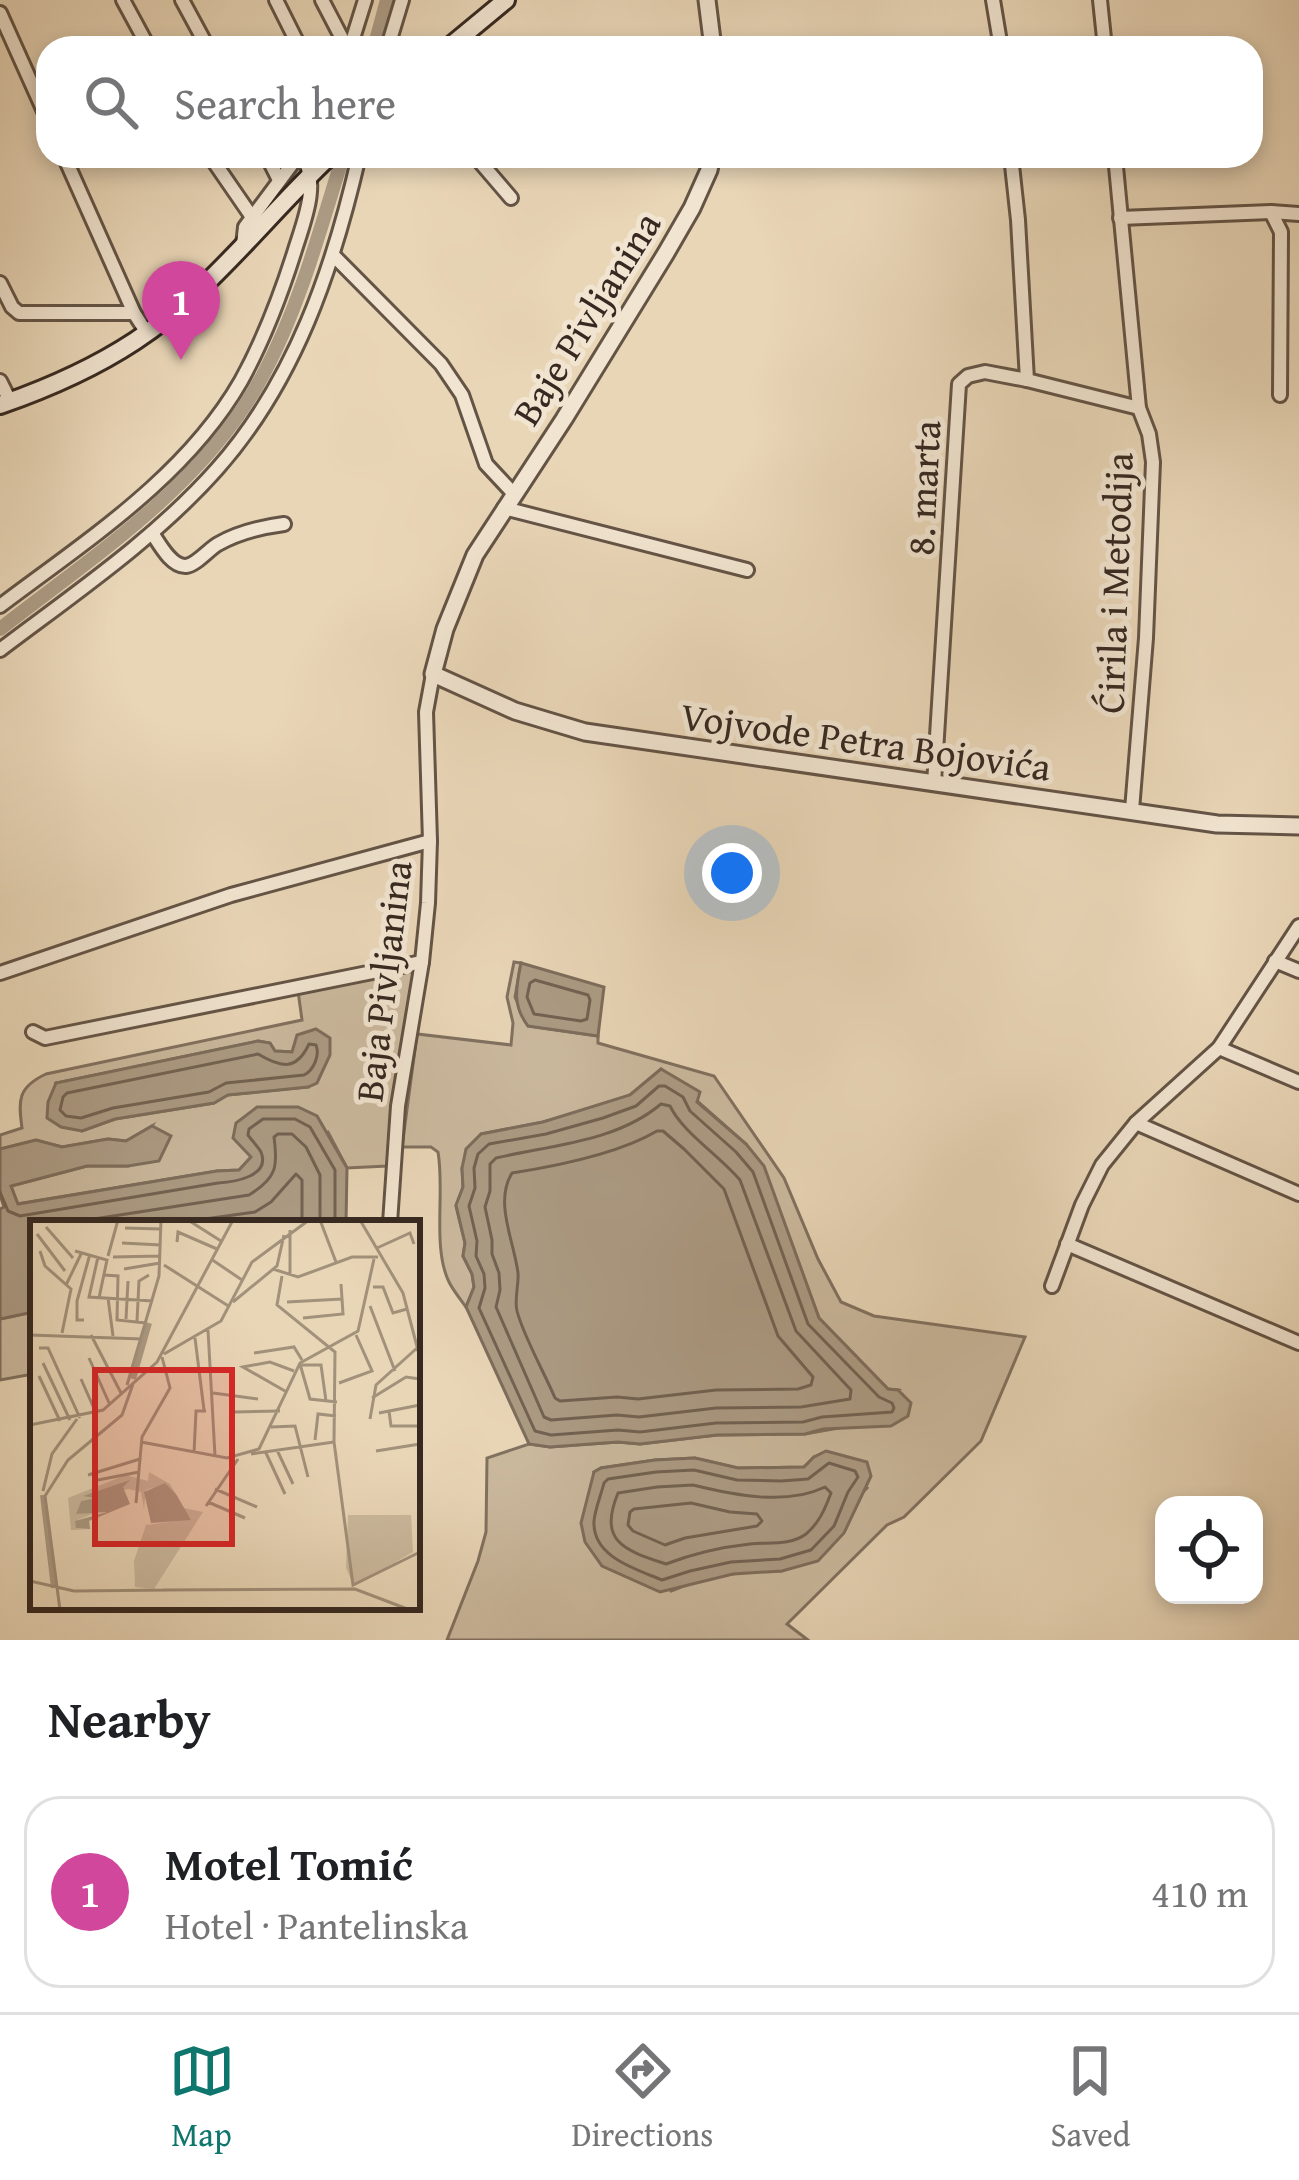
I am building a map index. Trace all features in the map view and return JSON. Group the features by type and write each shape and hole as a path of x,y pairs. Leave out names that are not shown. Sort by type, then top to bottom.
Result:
{"main road":[{"path":"462,36 506,0"},
{"path":"5,403 77,373 147,333 243,247 317,168"}],"street":[{"path":"123,0 142,36"},
{"path":"182,0 202,36"},
{"path":"276,0 294,36"},
{"path":"322,0 342,36"},
{"path":"352,36 365,0"},
{"path":"392,36 402,0"},
{"path":"707,0 712,36"},
{"path":"993,0 999,36"},
{"path":"1100,0 1104,36"},
{"path":"0,13 36,93"},
{"path":"69,168 147,333"},
{"path":"218,168 252,217"},
{"path":"272,168 279,180"},
{"path":"243,247 245,227 290,168"},
{"path":"0,606 154,485 240,383 265,332 305,215 311,174 307,168"},
{"path":"0,650 152,532 216,470 254,423 309,320 333,255 355,168"},
{"path":"485,168 511,198"},
{"name":"Baje Pivljanina","path":"434,674 462,584 666,253 709,168"},
{"path":"1012,168 1027,380"},
{"name":"Ćirila i Metodija","path":"1115,168 1139,408 1150,434 1153,462 1146,638 1132,810"},
{"path":"1271,212 1281,232 1280,395"},
{"path":"1120,218 1299,214"},
{"path":"333,255 441,364 462,395 486,464 509,501 747,570"},
{"path":"0,283 19,313 134,313"},
{"name":"8. marta","path":"934,784 959,384 985,372 1139,408"},
{"path":"0,382 5,403"},
{"path":"152,532 169,556 188,566 218,544 258,527 284,524"},
{"name":"Vojvode Petra Bojovića","path":"434,674 515,711 585,733 1217,824 1299,826"},
{"name":"Baja Pivljanina","path":"390,1220 398,1106 428,903 426,712 434,674"},
{"path":"0,973 231,895 430,841"},
{"path":"1052,1286 1096,1175 1136,1124 1219,1048 1299,926"},
{"path":"1275,961 1299,971"},
{"path":"33,1032 45,1038 58,1036 422,962"},
{"path":"1219,1048 1299,1082"},
{"path":"1136,1124 1299,1194"},
{"path":"1067,1244 1299,1343"}],"shaded area":[{"path":"514,962 521,963 515,997 528,1026 598,1036 598,1043 714,1076 784,1178 841,1302 874,1316 1025,1337 981,1441 787,1624 808,1640 447,1640 486,1532 487,1458 529,1444 640,1444 717,1435 805,1434 844,1427 898,1390 888,1389 819,1318 763,1166 746,1144 661,1069 630,1095 598,1107 481,1134 462,1168 463,1187 456,1206 465,1243 463,1256 474,1287 466,1307 449,1282 441,1252 438,1152 431,1147 402,1147 417,1034 511,1045 513,1023 507,997","holes":["814,1457 867,1488 782,1571 725,1575 671,1591 594,1472 695,1458 738,1468 804,1467"]},
{"path":"414,968 417,972 395,1084 387,1166 347,1168 328,1132 251,1157 239,1170 17,1204 11,1186 87,1166 128,1166 152,1126 126,1141 108,1139 62,1147 36,1140 0,1149 0,1135 22,1128 20,1102 30,1084 46,1074 302,1020 298,991","holes":["258,1041 270,1043 275,1051 293,1052 308,1087 227,1095 214,1103 115,1119 82,1131 56,1083"]},
{"path":"30,1313 30,1375 0,1380 0,1319"}],"water":[{"path":"521,963 604,987 598,1036 528,1026 517,1003"},
{"path":"316,1029 330,1038 330,1055 317,1083 308,1087 228,1095 214,1103 115,1119 82,1131 47,1118 56,1083 258,1041 270,1043 275,1051 292,1052 297,1035"},
{"path":"661,1069 700,1092 697,1102 764,1166 819,1318 888,1389 898,1390 911,1403 908,1416 891,1426 805,1434 717,1435 640,1444 529,1444 466,1307 474,1287 463,1256 465,1243 456,1205 463,1187 466,1149 481,1134 543,1122 630,1095"},
{"path":"257,1107 298,1107 317,1116 347,1168 346,1220 30,1220 30,1313 0,1319 0,1209 4,1207 0,1149 36,1140 62,1147 108,1139 126,1141 152,1126 171,1136 159,1161 87,1166 11,1186 18,1204 239,1170 251,1157 233,1138 236,1123"},
{"path":"826,1451 867,1462 871,1476 844,1533 818,1561 782,1571 733,1574 660,1592 602,1566 585,1542 581,1523 594,1472 601,1468 695,1458 738,1468 804,1467"}],"waterway":[{"path":"377,36 387,0"},
{"path":"0,629 146,514 212,449 240,413 288,321 339,168"}],"place":[{"name":"Motel Tomić","path":"181,360"}]}
